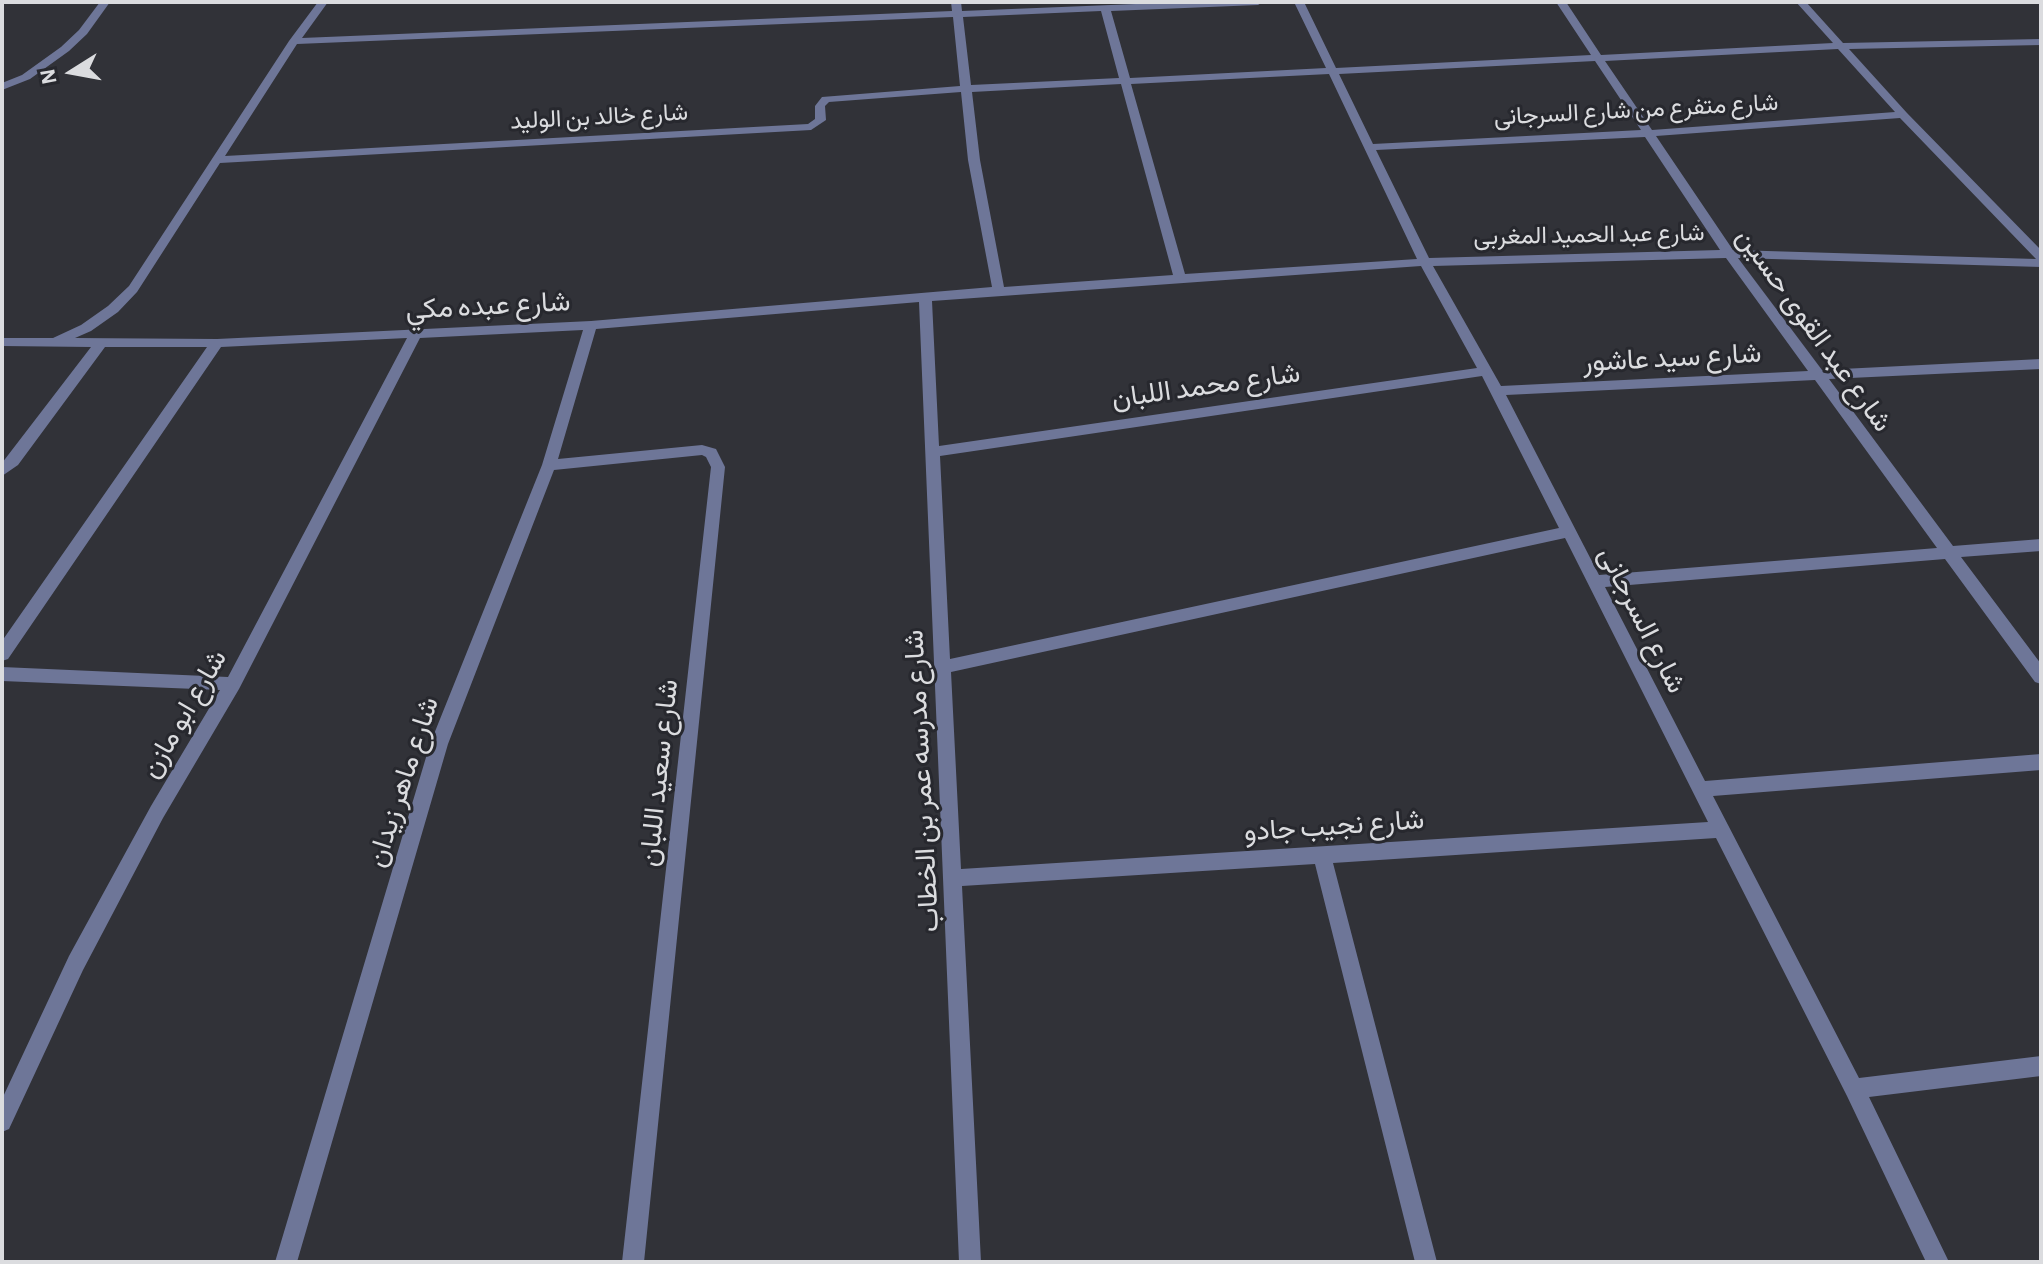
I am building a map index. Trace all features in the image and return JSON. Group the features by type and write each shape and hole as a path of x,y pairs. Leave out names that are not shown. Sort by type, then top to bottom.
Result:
{"street":[{"path":"2,87 26,77 65,49 83,32 105,2"},
{"path":"52,343 104,315 133,289 294,41 323,2"},
{"path":"294,41 956,8 1105,8 1258,2"},
{"name":"شارع السرجانى","path":"1299,2 1425,262 1487,371 1854,1089 1938,1262"},
{"name":"شارع عبد القوى حسين","path":"1561,2 1729,254 1815,375 2041,677"},
{"path":"1801,2 2041,260"},
{"path":"956,8 963,89 999,291"},
{"path":"1105,8 1180,278"},
{"path":"963,89 1333,68 1600,59 1840,46 2041,42"},
{"name":"شارع خالد بن الوليد","path":"216,160 811,127 821,120 820,106 826,99 963,89"},
{"name":"شارع متفرع من شارع السرجانى","path":"1371,147 1649,133 1903,115"},
{"name":"شارع عبد الحميد المغربى","path":"1180,278 1425,262 1729,254 2041,260"},
{"name":"شارع عبده مكي","path":"2,342 217,343 591,325 1180,278"},
{"name":"شارع مدرسه عمر بن الخطاب","path":"925,297 970,1262"},
{"name":"شارع ماهر زيدان","path":"286,1262 439,744 549,465 591,325"},
{"name":"شارع ابو مازن","path":"2,1122 76,963 157,812 233,684 416,333"},
{"path":"2,471 13,461 101,343"},
{"path":"2,654 217,343"},
{"name":"شارع سيد عاشور","path":"1497,391 2041,364"},
{"name":"شارع محمد اللبان","path":"932,452 1487,371"},
{"name":"شارع سعيد اللبان","path":"549,465 702,450 711,453 718,467 633,1262"},
{"path":"943,667 1568,532"},
{"path":"1593,582 2041,545"},
{"path":"2,674 233,684"},
{"path":"1699,789 2041,762"},
{"name":"شارع نجيب جادو","path":"952,878 1719,830"},
{"path":"1322,855 1426,1262"},
{"path":"1854,1089 2041,1066"}]}
